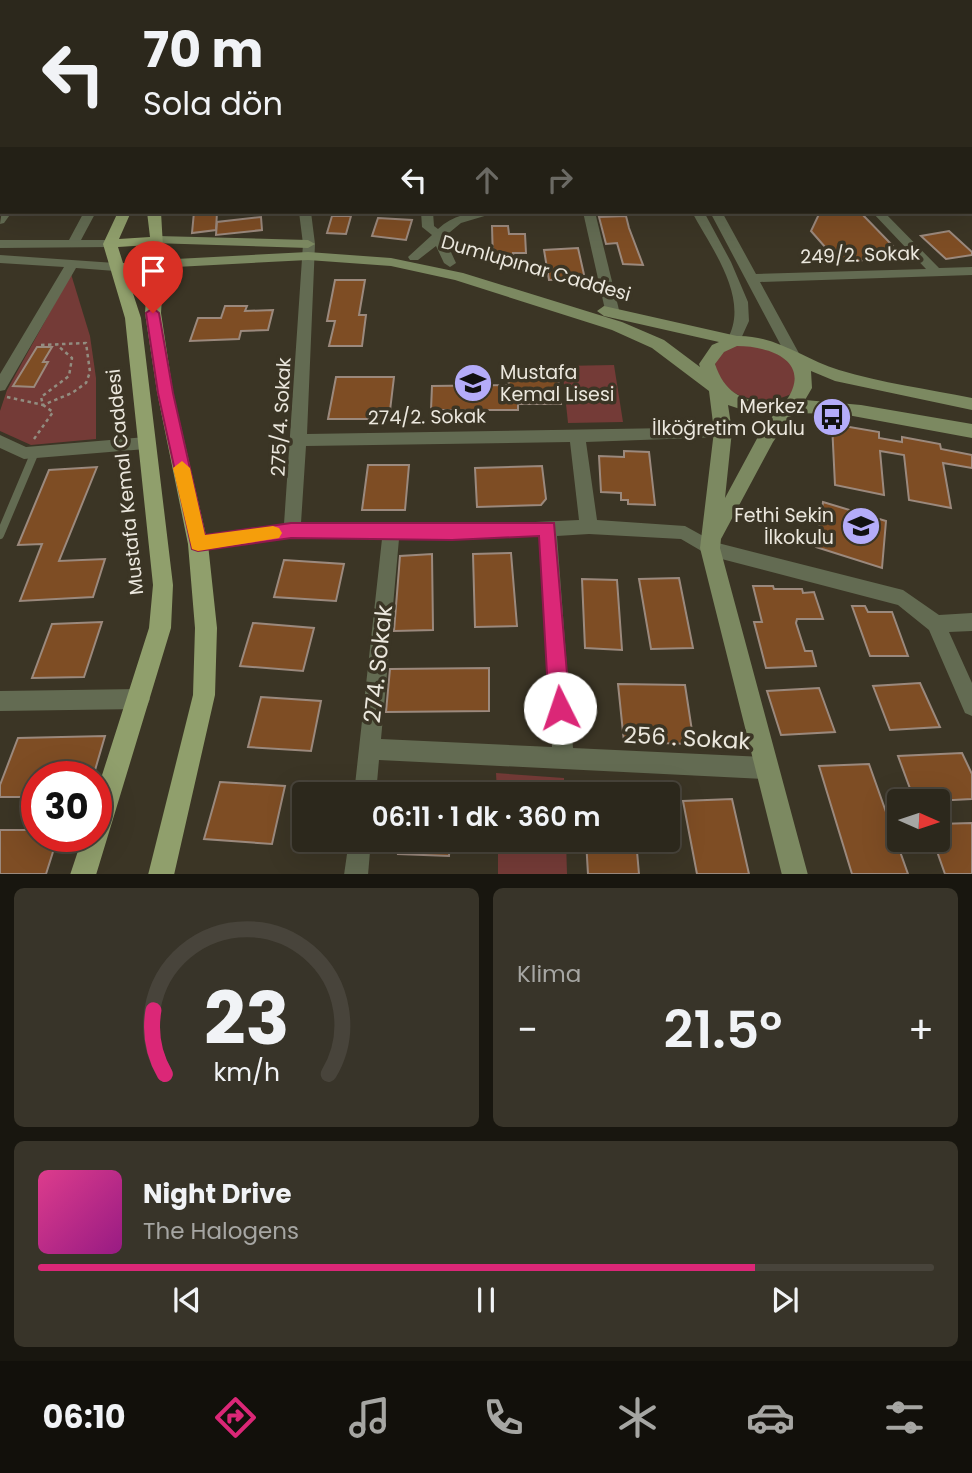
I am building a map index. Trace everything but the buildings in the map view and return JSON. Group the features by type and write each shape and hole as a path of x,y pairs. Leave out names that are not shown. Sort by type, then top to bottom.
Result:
{"main road":[{"path":"123,214 110,244 157,240"},
{"path":"154,214 157,240 153,313 165,393 198,544 205,628 204,695 161,874"},
{"name":"Dumlupınar Caddesi","path":"157,240 414,257 450,263 613,314 734,340"},
{"name":"Mustafa Kemal Caddesi","path":"110,244 133,318 163,585 160,628 112,786"},
{"name":"Dumlupınar Caddesi","path":"156,264 308,250 391,262 458,276 617,326 657,344 715,387"},
{"path":"115,267 139,269 156,264"},
{"path":"795,874 765,768 710,545 723,430 715,387 707,370 710,355 716,348 734,340 771,344 835,375 972,404"},
{"path":"710,545 766,438 789,407 802,397 807,385 804,370 794,357"},
{"path":"715,387 734,401 765,410 822,406 972,431"},
{"name":"Mustafa Kemal Caddesi","path":"83,874 91,852"}],"street":[{"path":"72,244 89,214"},
{"name":"275/4. Sokak","path":"291,530 299,440 308,250 305,214"},
{"path":"427,214 428,227 438,236 450,263"},
{"path":"414,257 424,253 438,236 464,217 481,214"},
{"path":"589,214 613,314"},
{"path":"699,214 733,281 743,313 741,328 734,340"},
{"path":"717,214 794,357"},
{"path":"880,214 936,272"},
{"path":"0,244 110,244"},
{"path":"0,259 115,267"},
{"path":"0,386 73,263"},
{"name":"249/2. Sokak","path":"750,278 972,271"},
{"name":"274/2. Sokak","path":"299,440 577,436 723,430"},
{"path":"577,436 589,527"},
{"path":"0,441 30,452 146,443"},
{"path":"198,544 291,530 391,533 589,527 685,533 710,545 903,598 936,624 972,706"},
{"path":"548,529 563,758"},
{"name":"274. Sokak","path":"366,782 391,533"},
{"path":"936,624 972,622"},
{"path":"0,701 140,699"},
{"name":"256 . Sokak","path":"370,750 765,768"},
{"path":"356,874 358,852"}],"lane":[{"path":"0,536 30,452"}],"path":[{"path":"25,346 86,344 90,372 86,383 72,393 43,405"},
{"path":"43,405 41,397 69,376 72,358 57,345"},
{"path":"0,397 27,399 53,412 30,452"}],"shaded area":[{"path":"71,274 90,336 96,378 96,439 31,445 0,431 0,411 7,390"},
{"path":"749,343 786,356 799,375 793,393 770,400 757,400 733,392 724,385 715,362 726,348"},
{"path":"614,365 623,422 568,423 562,366"},
{"path":"496,773 564,778 564,782 496,782"},
{"path":"498,852 566,852 567,874 498,874"}],"slow traffic":[{"path":"182,468 198,544 273,533"}],"place":[{"name":"Mustafa Kemal Lisesi","path":"473,383"},
{"name":"Merkez İlköğretim Okulu","path":"832,417"},
{"name":"Fethi Sekin İlkokulu","path":"861,526"}],"route":[{"path":"153,313 165,393 198,544 291,530 452,533 548,529 560,708"}]}
